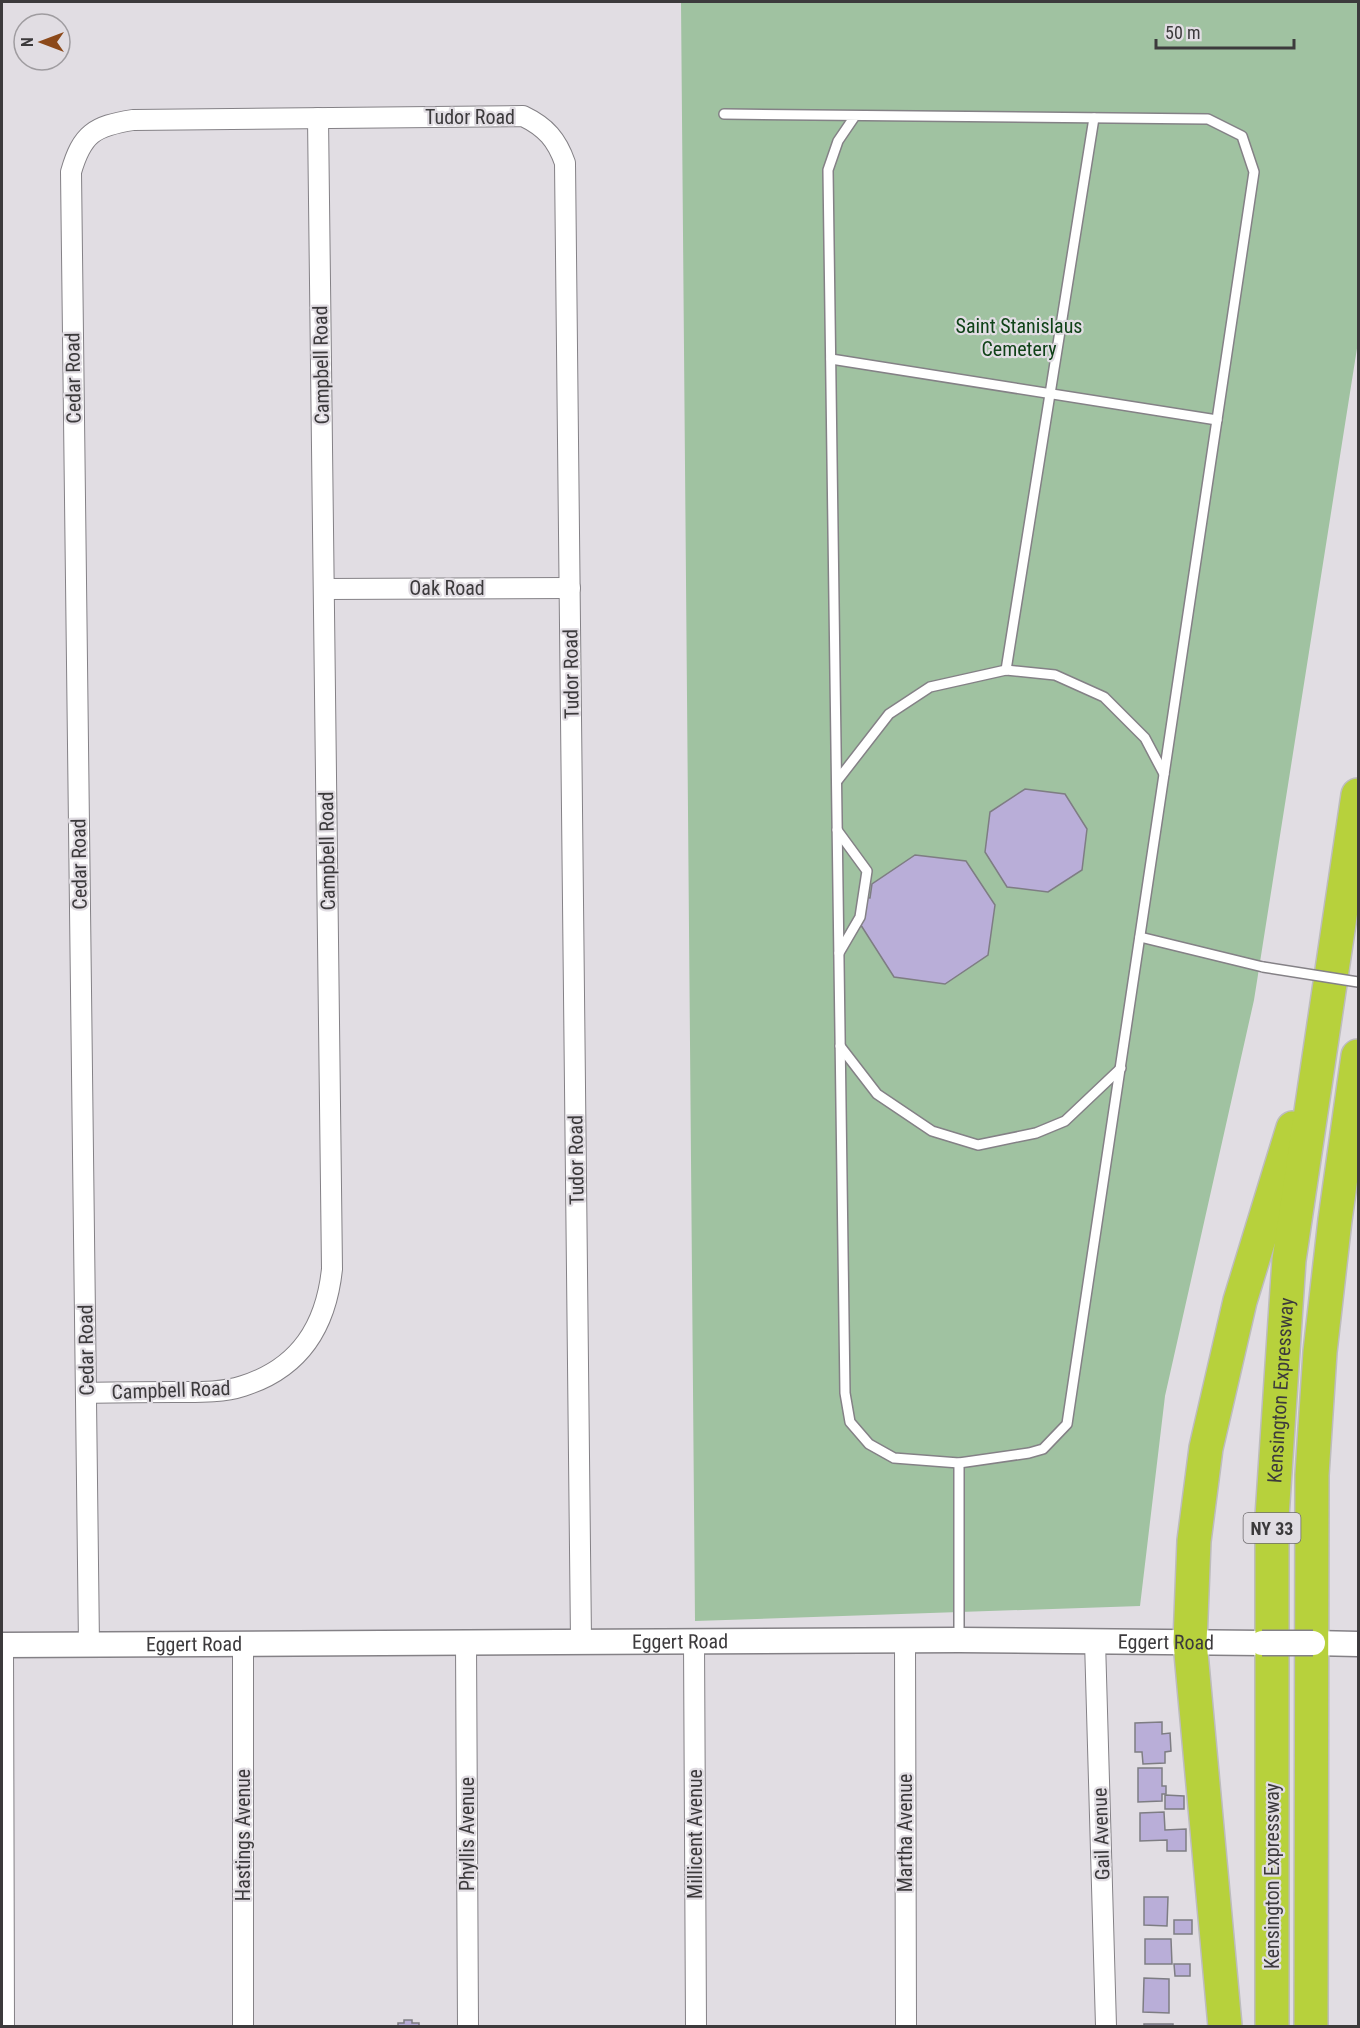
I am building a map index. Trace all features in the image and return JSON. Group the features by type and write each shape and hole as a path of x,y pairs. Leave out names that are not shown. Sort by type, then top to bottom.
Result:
{"highway":[{"name":"Kensington Expressway","path":"1272,2026 1272,1517 1289,1260 1359,795"},
{"path":"1225,2026 1194,1642 1194,1541 1206,1448 1248,1271 1323,1032"},
{"name":"Kensington Expressway","path":"1311,2026 1312,1475 1320,1352 1335,1220 1359,1056"}],"street":[{"name":"Tudor Road","path":"133,120 523,116 538,123 551,134 560,147 566,163 581,1641"},
{"name":"Campbell Road","path":"86,1393 202,1392 244,1386 264,1378 293,1358 313,1334 330,1291 332,1269 318,118"},
{"name":"Cedar Road","path":"89,1645 71,172 77,152 85,139 111,123 133,120"},
{"name":"Oak Road","path":"324,589 570,588"},
{"name":"Eggert Road","path":"2,1645 905,1640 1359,1644"},
{"name":"Martha Avenue","path":"905,1640 906,2026"},
{"name":"Millicent Avenue","path":"694,1641 696,2026"},
{"name":"Gail Avenue","path":"1095,1641 1106,2026"},
{"name":"Phyllis Avenue","path":"466,1642 468,2026"},
{"name":"Hastings Avenue","path":"243,1644 243,2026"},
{"path":"2,1645 2,1993 4,2026"}],"lane":[{"path":"724,114 1208,119 1242,136 1254,172 1067,1424 1043,1449 959,1463 894,1458 869,1444 850,1422 845,1381 828,170 838,141 855,116"},
{"path":"1006,670 1094,118"},
{"path":"831,359 1217,420"},
{"path":"837,781 889,714 897,708 930,687 1006,670 1055,675 1104,697 1145,738 1164,774"},
{"path":"837,830 867,871 860,917 839,954"},
{"path":"1140,937 1263,968 1359,982"},
{"path":"840,1046 877,1094 932,1131 978,1145 1036,1133 1065,1121 1121,1068"},
{"path":"959,1463 959,1640"}],"green space":[{"name":"Saint Stanislaus Cemetery","path":"681,2 1358,2 1358,342 1254,1000 1165,1396 1140,1606 695,1621"}],"building":[{"path":"1025,789 1065,794 1087,829 1082,870 1048,892 1007,887 985,852 990,812"},
{"path":"915,855 966,861 995,905 988,955 945,984 894,977 857,919 860,897 870,898 872,884"},
{"path":"1162,1722 1162,1734 1170,1733 1171,1751 1165,1752 1165,1763 1143,1764 1142,1752 1135,1752 1135,1723"},
{"path":"1138,1768 1162,1768 1162,1786 1166,1786 1166,1794 1162,1794 1162,1801 1138,1802"},
{"path":"1165,1795 1184,1796 1184,1809 1165,1809"},
{"path":"1164,1812 1165,1830 1186,1829 1186,1851 1167,1851 1167,1840 1140,1841 1140,1813"},
{"path":"1144,1897 1168,1897 1167,1926 1144,1925"},
{"path":"1174,1920 1192,1920 1192,1934 1174,1934"},
{"path":"1145,1939 1171,1939 1172,1964 1145,1964"},
{"path":"1174,1964 1190,1964 1190,1976 1175,1976"},
{"path":"1144,1978 1169,1979 1169,2013 1143,2012"},
{"path":"404,2020 412,2020 412,2023 419,2023 419,2026 398,2026 398,2023 404,2023"},
{"path":"1144,2024 1173,2024 1173,2026 1144,2026"}]}
